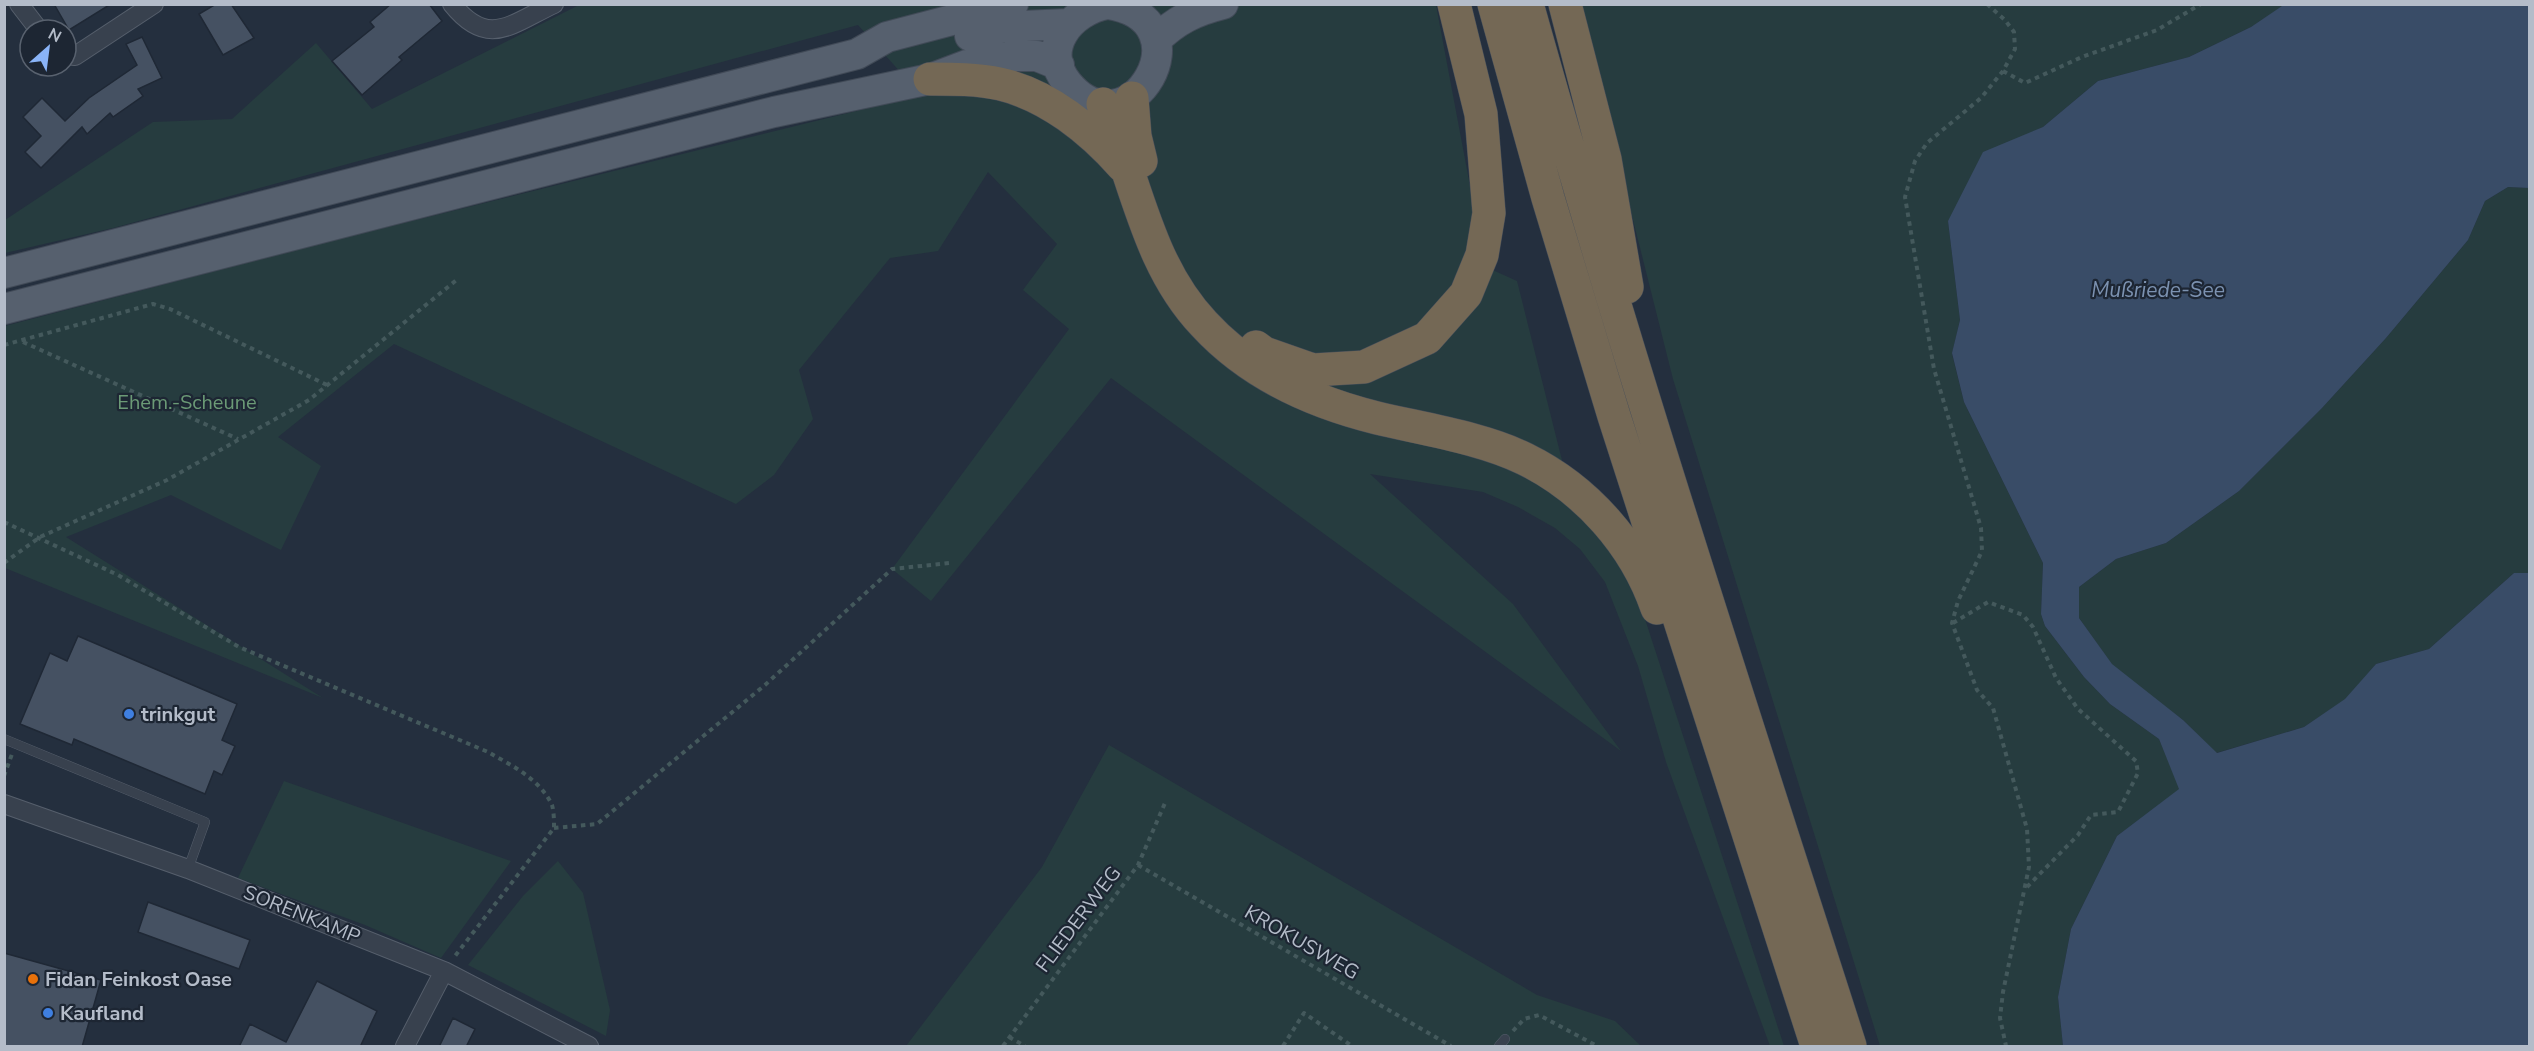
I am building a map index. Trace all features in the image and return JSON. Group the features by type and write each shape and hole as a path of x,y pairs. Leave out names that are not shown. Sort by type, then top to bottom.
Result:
{"highway":[{"path":"1117,101 1135,136 1150,200 1175,264 1214,315 1264,353 1313,370 1364,367 1427,338 1466,294 1482,255 1489,213 1481,114 1454,4"},
{"path":"1494,4 1548,198 1614,416 1817,1047"},
{"path":"1527,4 1582,198 1649,416 1850,1047"},
{"path":"1565,4 1605,159 1649,416"},
{"path":"930,79 1000,84 1035,97 1076,122 1106,147 1129,172"},
{"path":"1117,101 1138,209 1163,267 1203,324 1254,368 1304,394 1375,417 1448,434 1524,458 1572,487 1624,544 1650,588 1691,704 1712,721"}],"main road":[{"path":"4,273 857,54 887,37 1013,4"},
{"path":"1108,4 1147,9 1148,25 1156,40 1158,54 1154,73 1143,90 1117,101 1088,100 1074,92 1065,80 1059,65 1061,37 1068,24 1079,14 1092,7 1108,4"},
{"path":"1156,40 1173,23 1197,11 1222,4"},
{"path":"857,54 888,57 1002,27 1068,24"},
{"path":"4,309 774,112 930,79 967,65 1012,56 1037,56 1059,65"}],"street":[{"path":"19,4 30,18"},
{"path":"78,51 154,4"},
{"path":"452,4 465,21 488,31 502,28 554,4"},
{"name":"SORENKAMP","path":"4,804 188,869 444,971 589,1047"},
{"path":"405,1047 444,971"}],"lane":[{"path":"4,740 205,822 188,869"}],"path":[{"path":"1987,4 2005,20 2014,32 2015,49 2003,72 1981,98 1927,144 1915,162 1905,197 1934,369 1981,528 1982,551 1959,601 1952,623 1977,690 1993,708 2027,829 2029,867 2002,992 2000,1018 2006,1047"},
{"path":"2003,72 2025,83 2082,57 2157,30 2201,4"},
{"path":"4,563 40,537 167,480 309,400 459,278"},
{"path":"4,345 153,304 170,309 327,385"},
{"path":"22,341 238,439"},
{"path":"4,522 118,575 239,647 488,752 512,765 539,786 552,806 554,828 444,971"},
{"path":"554,828 597,824 765,685 892,569 950,563"},
{"path":"1952,623 1988,602 2023,615 2033,627 2056,678 2078,709 2136,761 2138,773 2118,812 2091,815 2078,835 2025,890"},
{"path":"4,776 15,744"},
{"name":"FLIEDERWEG","path":"1003,1047 1138,865 1165,803"},
{"name":"KROKUSWEG","path":"1138,865 1451,1047"},
{"path":"1283,1047 1304,1013 1352,1047"},
{"path":"1502,1043 1524,1019 1539,1015 1597,1047"},
{"path":"1009,1037 1025,1047"}],"green space":[{"name":"Ehem.-Scheune","path":"579,5 1436,5 1474,207 1466,258 1517,281 1575,512 1603,541 1628,580 1645,619 1784,1046 1770,1046 1666,762 1638,666 1605,582 1580,549 1555,528 1518,507 1483,492 1370,474 1513,604 1621,751 1111,378 931,601 892,569 1069,329 1023,290 1057,244 988,172 938,251 890,258 799,370 813,419 774,475 736,504 394,344 278,437 321,466 281,550 171,495 66,537 323,698 5,568 5,326 339,239 921,95 858,25 113,228 5,253 5,220 153,122 232,119 316,43 372,109"},
{"path":"1579,5 2285,5 2251,27 2189,57 2098,81 2043,127 2024,136 1948,221 1960,320 1952,354 1964,402 2043,563 2041,614 2045,626 2084,677 2110,704 2159,739 2180,789 2117,836 2071,929 2058,997 2063,1046 1880,1046 1673,379"},
{"path":"2508,187 2529,188 2529,573 2514,573 2429,649 2376,664 2346,699 2304,727 2216,753 2183,720 2115,669 2079,618 2079,587 2116,559 2166,543 2239,491 2322,408 2386,338 2468,240 2485,201"},
{"path":"1109,745 1537,995 1615,1021 1641,1046 906,1046 1042,867"},
{"path":"284,781 511,861 441,958 365,925 238,878"},
{"path":"558,861 583,893 610,1010 606,1036 468,965 523,896"}],"water":[{"name":"Mußriede-See","path":"2285,4 2529,5 2529,188 2508,187 2485,201 2468,240 2386,338 2322,408 2239,491 2166,543 2116,559 2079,587 2079,618 2112,664 2183,720 2217,753 2304,727 2345,699 2376,664 2429,649 2514,573 2529,573 2529,1046 2063,1046 2058,997 2071,929 2117,836 2179,789 2159,739 2110,704 2084,677 2045,626 2041,614 2043,563 1964,402 1952,353 1960,320 1948,221 1983,152 2043,127 2098,81 2189,57 2251,27"}],"building":[{"path":"54,4 111,4 78,24 78,18 62,18"},
{"path":"216,4 231,4 254,38 223,55 199,14"},
{"path":"391,4 429,4 442,21 399,57 402,60 362,95 332,61 374,27 370,22"},
{"path":"142,37 162,78 138,89 143,96 113,117 110,113 87,134 82,127 41,168 25,152 41,136 23,117 42,98 65,121 89,98 137,65 126,44"},
{"name":"trinkgut","path":"78,636 237,704 222,740 235,746 222,775 214,771 205,794 74,739 72,745 20,724 50,653 67,661"},
{"path":"148,902 250,940 239,969 138,932"},
{"name":"Kaufland","path":"4,953 101,980 82,1047 4,1047"},
{"path":"317,981 377,1011 360,1047 239,1047 250,1024 286,1042"},
{"path":"453,1018 475,1029 466,1047 439,1047"}],"place":[{"name":"trinkgut","path":"129,714"},
{"name":"Fidan Feinkost Oase","path":"33,979"},
{"name":"Kaufland","path":"48,1013"}]}
